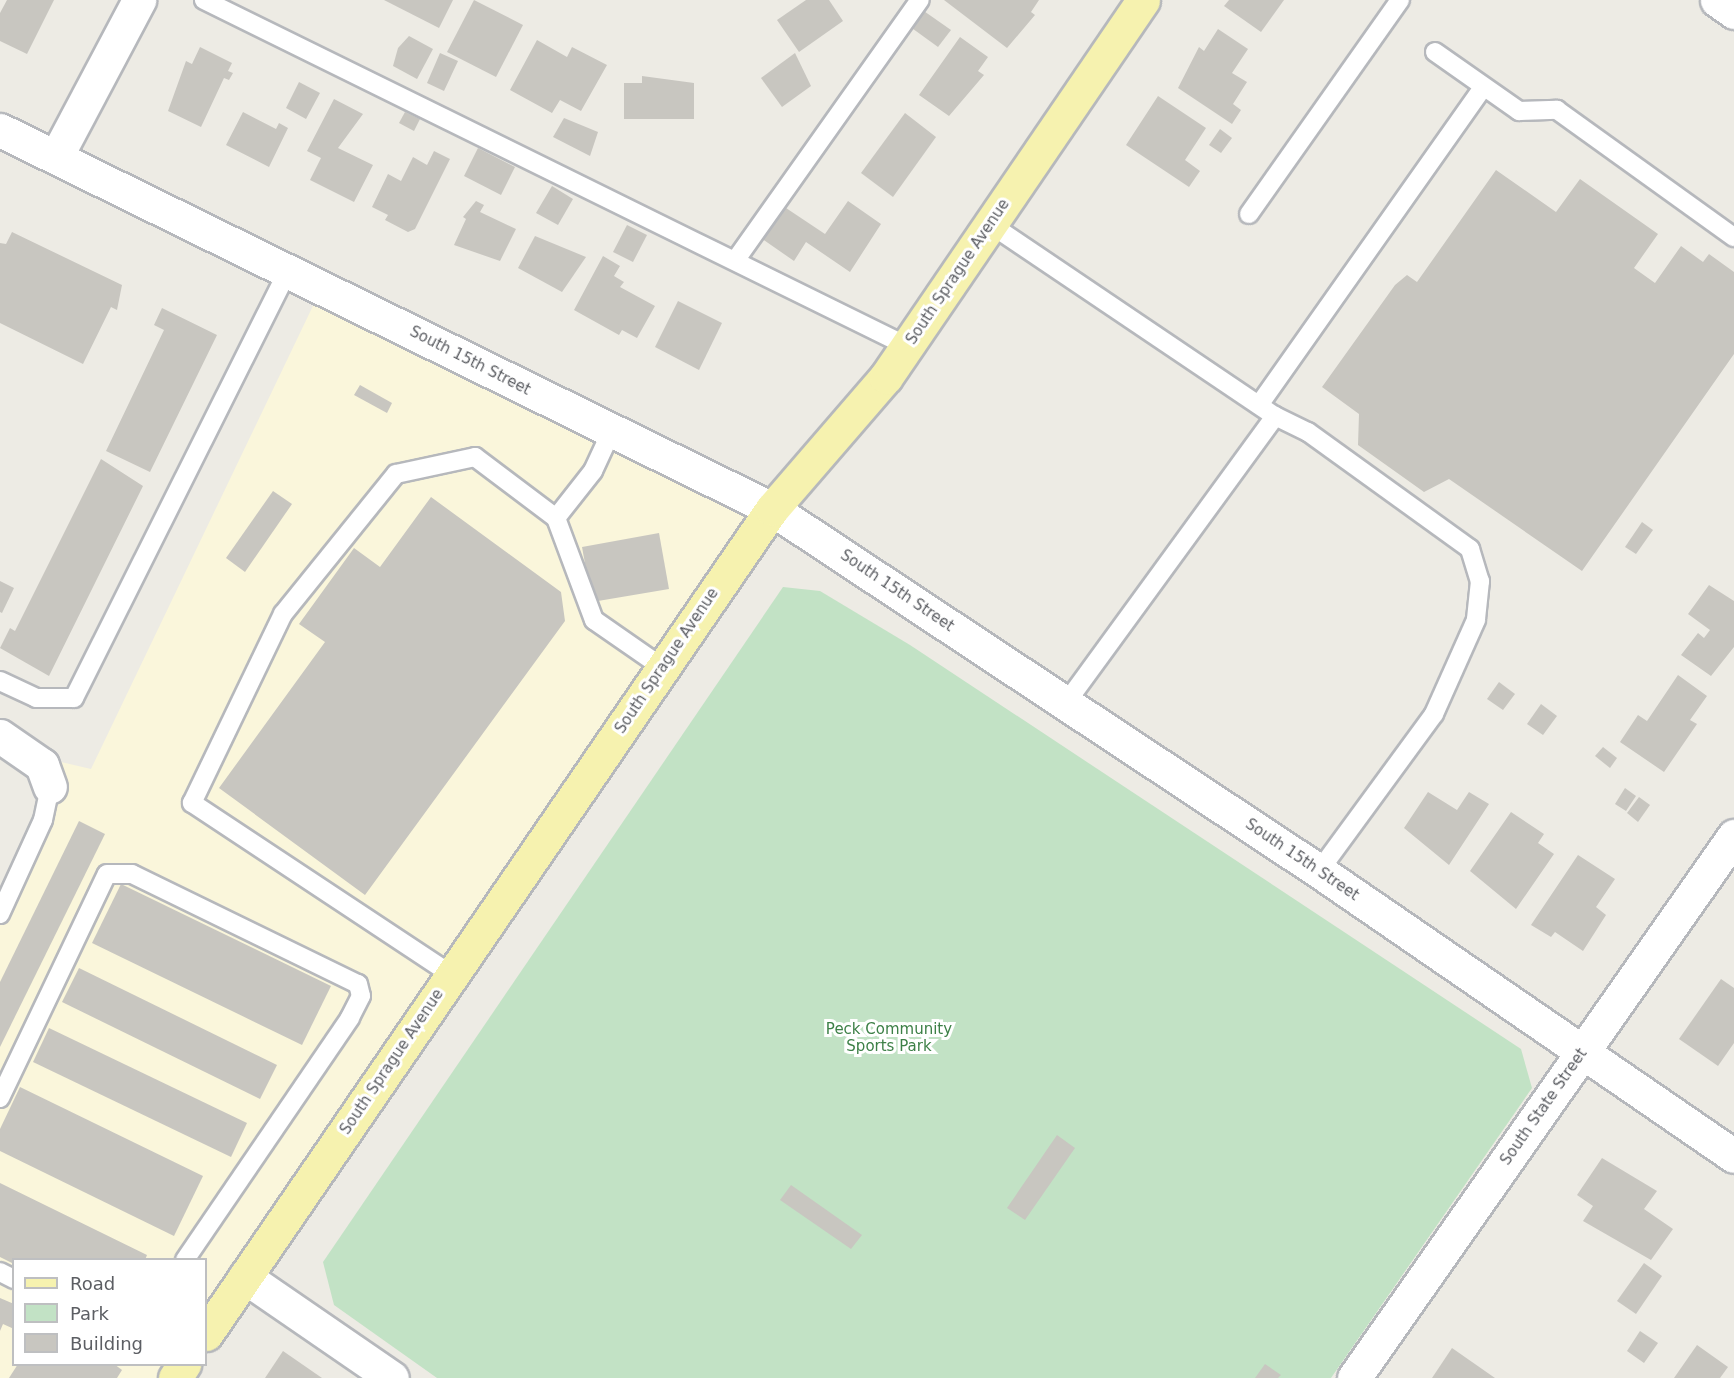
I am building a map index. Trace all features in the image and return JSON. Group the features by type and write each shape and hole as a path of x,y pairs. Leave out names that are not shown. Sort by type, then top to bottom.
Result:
{"main road":[{"name":"South Sprague Avenue","path":"207,1333 772,508 908,346 1143,0"}],"street":[{"path":"56,157 139,0"},
{"path":"1717,0 1734,12"},
{"name":"South 15th Street","path":"0,129 611,432 772,508 1319,871 1734,1156"},
{"path":"0,736 42,765 50,787"},
{"name":"South State Street","path":"1354,1378 1734,836"},
{"path":"245,1277 392,1378"}],"lane":[{"path":"204,0 736,258 908,346"},
{"path":"736,258 920,0"},
{"path":"1249,214 1400,0"},
{"path":"1435,52 1519,111 1557,110 1734,237"},
{"path":"1259,405 1483,87"},
{"path":"990,224 1275,416 1308,432 1470,549 1480,581 1476,620 1434,714 1319,871"},
{"path":"0,681 36,698 74,698 288,271"},
{"path":"1066,704 1275,416"},
{"path":"556,518 593,471 611,432"},
{"path":"452,975 192,803 193,791 283,614 396,474 475,457 556,518 594,620 663,668"},
{"path":"0,914 44,820 50,787"},
{"path":"0,1098 107,874 132,874 358,984 361,996 350,1018 186,1258"}],"shaded area":[{"path":"322,287 772,509 207,1333 207,1258 12,1258 12,1366 183,1366 175,1378 0,1378 0,914 43,820 31,755 91,769"}],"green space":[{"name":"Peck Community Sports Park","path":"783,587 820,591 910,645 1521,1049 1532,1088 1331,1378 437,1378 334,1305 323,1262"}],"building":[{"path":"7,0 54,0 27,54 0,41 0,13"},
{"path":"384,0 453,0 439,28"},
{"path":"474,0 523,25 496,77 447,52"},
{"path":"806,0 829,0 843,21 799,52 777,20"},
{"path":"944,0 1039,0 1031,12 1035,15 1007,48"},
{"path":"1229,0 1284,0 1261,32 1224,6"},
{"path":"921,9 951,30 938,47 909,26"},
{"path":"1218,29 1248,49 1232,73 1247,82 1233,104 1241,110 1232,124 1178,88 1199,47 1204,51"},
{"path":"409,36 433,49 417,79 393,66 398,48"},
{"path":"960,37 988,57 978,71 984,75 949,116 919,95"},
{"path":"537,40 567,57 572,47 607,65 581,111 560,100 552,113 510,90"},
{"path":"200,47 232,63 228,71 233,73 229,80 224,78 201,127 168,111 186,61 192,64"},
{"path":"440,53 458,61 444,91 427,83"},
{"path":"795,53 811,86 782,107 761,78"},
{"path":"642,76 694,83 694,119 624,119 624,83 642,83"},
{"path":"299,82 320,93 306,119 286,108"},
{"path":"1158,96 1206,128 1185,160 1200,171 1189,187 1126,145"},
{"path":"334,99 363,114 338,148 373,165 354,202 310,180 321,158 307,151"},
{"path":"243,112 276,129 279,123 288,128 269,167 226,145"},
{"path":"405,112 420,119 414,131 399,123"},
{"path":"905,113 936,137 893,197 861,173"},
{"path":"564,118 598,132 590,156 553,137"},
{"path":"1220,129 1232,138 1221,153 1209,145"},
{"path":"478,148 515,167 501,195 464,176"},
{"path":"434,151 450,159 415,229 408,232 385,220 388,215 372,207 388,174 401,181 413,157 427,165"},
{"path":"1496,170 1556,212 1580,179 1658,234 1634,268 1655,283 1681,246 1703,262 1709,254 1734,272 1734,354 1582,571 1449,479 1424,492 1358,445 1359,414 1322,387 1395,285 1407,275 1417,282"},
{"path":"552,186 573,199 558,225 536,213"},
{"path":"476,201 484,205 480,212 516,229 500,261 454,245 466,219 463,217"},
{"path":"848,201 881,224 850,272 806,242 794,261 761,238 783,206 825,234"},
{"path":"627,225 647,235 633,262 613,252"},
{"path":"12,232 122,285 117,310 111,307 83,364 0,323 0,243 6,244"},
{"path":"535,236 586,257 562,292 518,268"},
{"path":"603,256 620,266 614,276 624,282 620,287 655,306 637,338 622,330 619,335 574,310"},
{"path":"678,301 722,323 699,370 655,347"},
{"path":"162,308 217,335 150,472 106,451 164,330 154,325"},
{"path":"360,385 392,403 387,413 354,395"},
{"path":"101,459 143,486 49,676 0,648 10,628 15,631"},
{"path":"273,491 292,504 245,572 226,558"},
{"path":"431,497 561,592 565,621 365,895 219,788 325,642 299,624 354,548 380,567"},
{"path":"1642,522 1653,530 1636,554 1625,547"},
{"path":"659,533 669,589 592,602 582,547"},
{"path":"0,581 14,588 2,613 0,612"},
{"path":"1709,585 1734,601 1734,647 1711,676 1681,655 1698,633 1704,638 1710,630 1688,614"},
{"path":"1678,675 1707,696 1690,720 1697,724 1664,772 1620,742 1638,715 1647,721"},
{"path":"1499,682 1515,694 1503,710 1487,699"},
{"path":"1541,704 1557,716 1543,735 1527,724"},
{"path":"1603,747 1617,758 1610,768 1595,756"},
{"path":"1625,788 1636,796 1626,811 1615,804"},
{"path":"1428,792 1457,810 1469,792 1489,804 1449,865 1404,828"},
{"path":"1639,797 1650,805 1638,822 1627,813"},
{"path":"1511,812 1544,834 1538,843 1554,854 1516,909 1470,871"},
{"path":"79,821 105,834 0,1047 0,982"},
{"path":"1578,855 1615,879 1596,907 1606,915 1583,951 1555,932 1551,937 1531,925"},
{"path":"121,884 331,986 302,1045 92,943"},
{"path":"79,968 277,1065 260,1099 62,1002"},
{"path":"1721,979 1734,988 1734,1043 1718,1066 1679,1039"},
{"path":"49,1028 247,1123 231,1157 33,1062"},
{"path":"20,1087 203,1176 174,1236 0,1151 0,1129"},
{"path":"1057,1135 1075,1148 1025,1220 1007,1208"},
{"path":"1602,1158 1657,1191 1644,1209 1673,1229 1651,1260 1583,1221 1593,1206 1577,1195"},
{"path":"0,1183 147,1255 146,1258 12,1258 12,1263 0,1257"},
{"path":"791,1185 862,1235 851,1249 780,1200"},
{"path":"1644,1263 1662,1276 1636,1314 1617,1301"},
{"path":"0,1298 12,1303 12,1328 3,1324 0,1331"},
{"path":"1640,1331 1658,1343 1644,1363 1627,1351"},
{"path":"1697,1345 1728,1367 1720,1378 1674,1378"},
{"path":"1452,1348 1495,1378 1432,1378"},
{"path":"283,1351 322,1378 265,1378"},
{"path":"1265,1364 1281,1375 1278,1378 1255,1378"},
{"path":"17,1366 117,1366 122,1370 117,1378 9,1378"}]}
